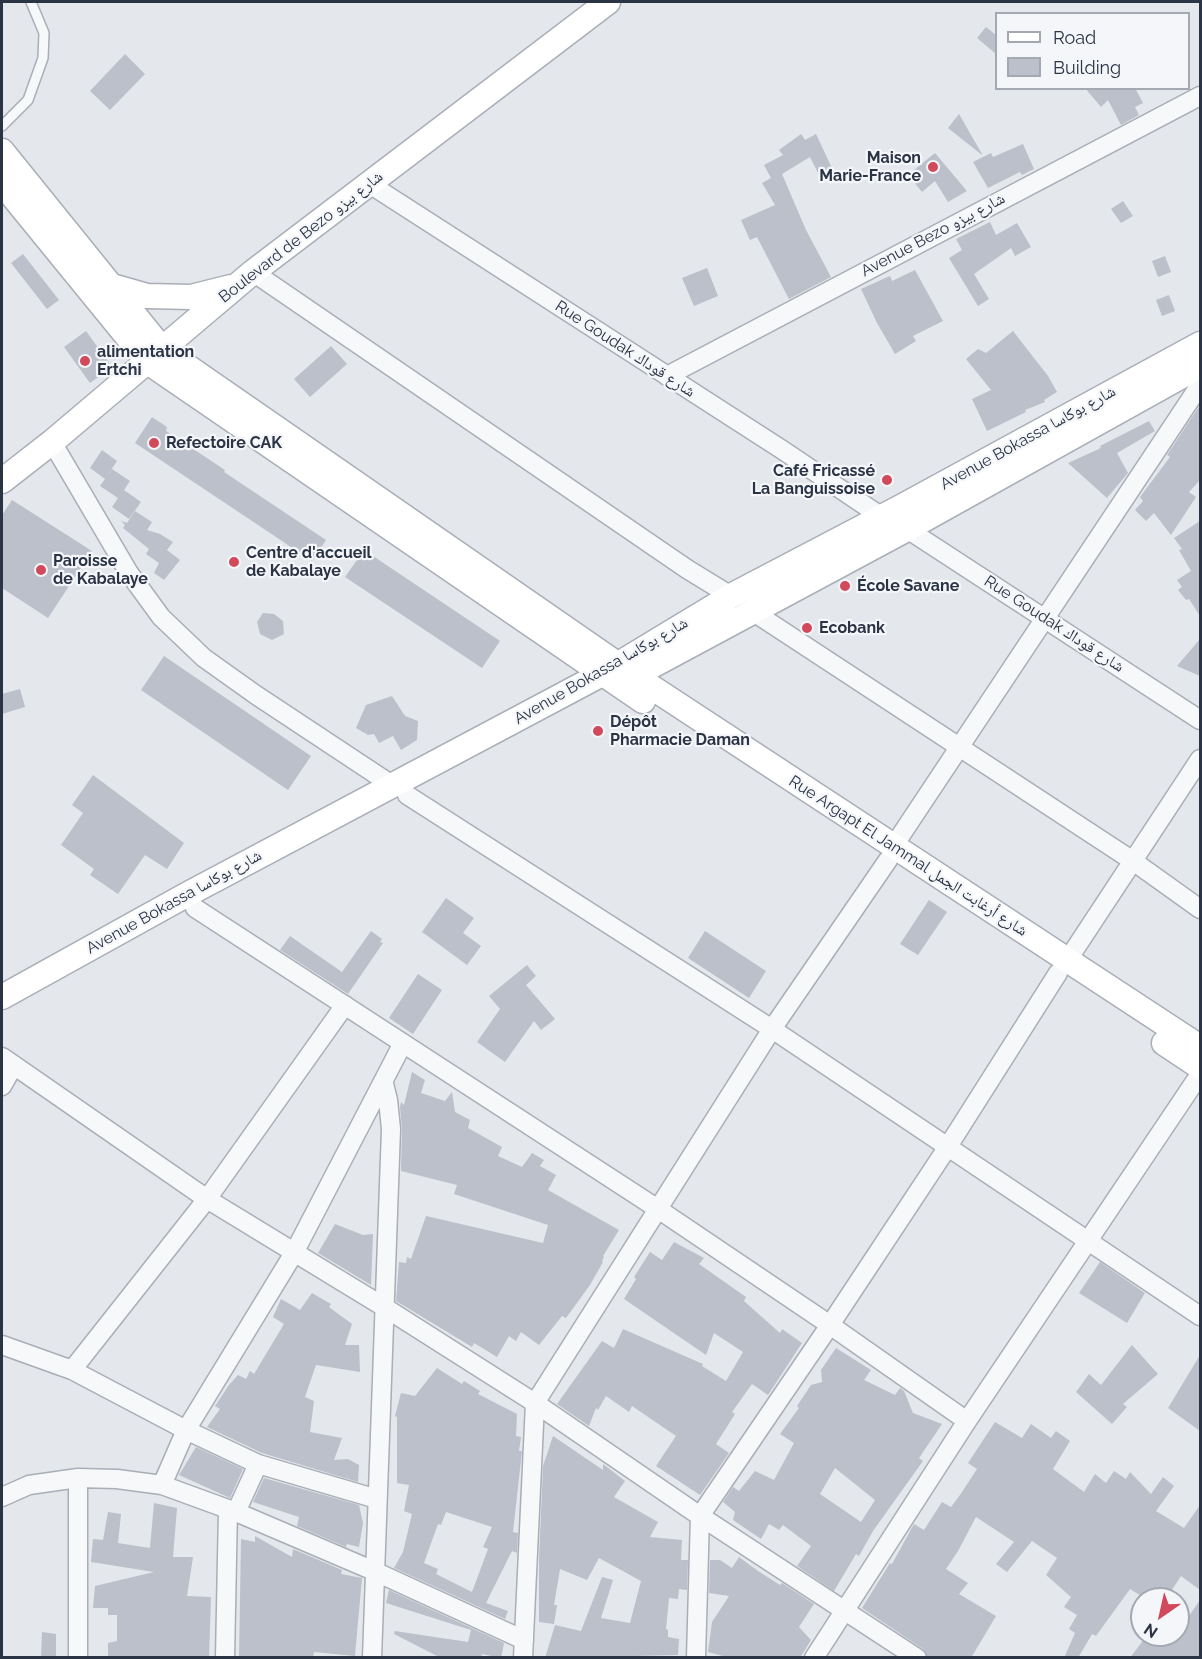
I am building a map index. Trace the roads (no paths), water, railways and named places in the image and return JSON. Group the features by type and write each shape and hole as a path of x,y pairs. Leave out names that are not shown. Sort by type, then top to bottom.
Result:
{"street":[{"name":"Boulevard de Bezo شارع بيزو","path":"2,481 52,442 245,279 608,2"},
{"name":"Avenue Bezo شارع بيزو","path":"667,376 1200,96"},
{"path":"2,151 112,286 155,355"},
{"path":"2,183 155,355"},
{"name":"Rue Goudak شارع قوداك","path":"368,183 882,516"},
{"path":"112,286 147,296 192,297 245,279 731,596"},
{"name":"Avenue Bokassa شارع بوكاسا","path":"617,674 731,596 1200,344"},
{"name":"Rue Argapt El Jammal شارع أرغابت الجمل","path":"155,355 617,674 1063,967 1200,1047"},
{"name":"Avenue Bokassa شارع بوكاسا","path":"2,1016 400,790 617,674 752,611 907,529 1200,366"},
{"path":"2,1497 29,1485 78,1478 117,1479 162,1485 232,1510 374,1571 524,1648 534,1403 772,1029 1200,385"},
{"path":"52,442 129,573 161,617 204,658 400,790 772,1029 1200,1316"},
{"name":"Rue Goudak شارع قوداك","path":"907,529 1200,720"},
{"path":"752,611 1133,861 1200,909"},
{"path":"696,1658 700,1516 947,1148 1200,759"},
{"name":"Avenue Bokassa شارع بوكاسا","path":"2,997 188,894 400,790"},
{"path":"195,908 658,1209 967,1421"},
{"name":"Rue Argapt El Jammal شارع أرغابت الجمل","path":"1063,967 1200,1067"},
{"path":"72,1370 207,1199 345,1005"},
{"path":"162,1485 186,1430 294,1253 384,1084 403,1043"},
{"path":"2,1086 8,1061 207,1199 384,1307 534,1403 700,1516 917,1658"},
{"path":"814,1658 967,1421 1200,1074"},
{"path":"372,1658 391,1129 384,1084"},
{"path":"2,1345 72,1370 186,1430 258,1464 377,1499"},
{"path":"225,1658 232,1510 258,1464"},
{"path":"78,1478 78,1658"}],"lane":[{"path":"2,126 28,100 44,58 44,33 31,2"}],"place":[{"name":"Maison Marie-France","path":"933,167"},
{"name":"alimentation Ertchi","path":"85,361"},
{"name":"Refectoire CAK","path":"154,443"},
{"name":"Café Fricassé La Banguissoise","path":"887,480"},
{"name":"Centre d'accueil de Kabalaye","path":"234,562"},
{"name":"Paroisse de Kabalaye","path":"41,570"},
{"name":"École Savane","path":"845,586"},
{"name":"Ecobank","path":"807,628"},
{"name":"Dépôt Pharmacie Daman","path":"598,731"}]}
